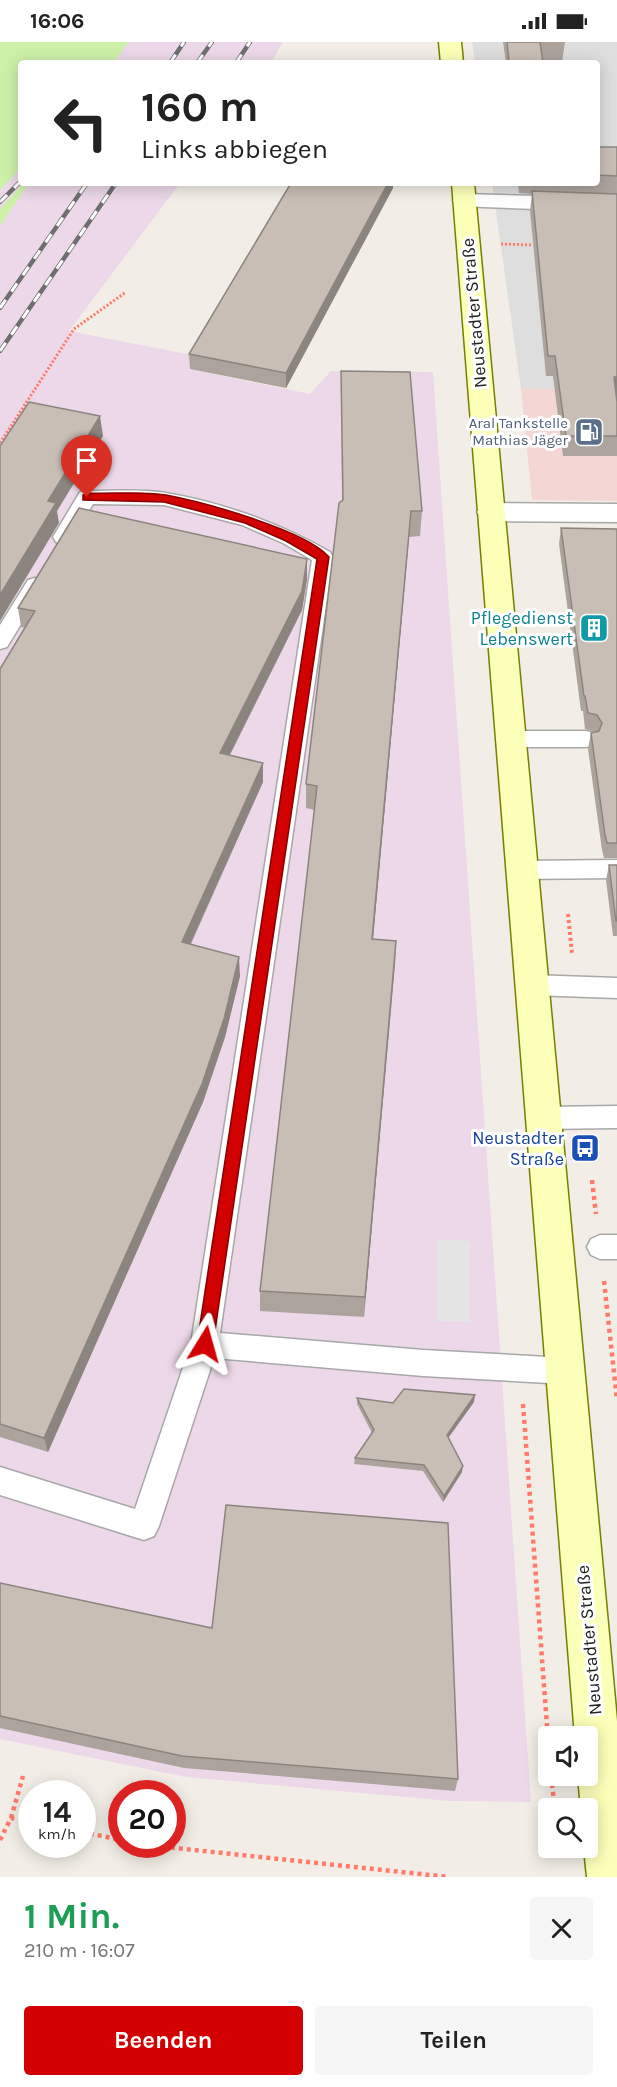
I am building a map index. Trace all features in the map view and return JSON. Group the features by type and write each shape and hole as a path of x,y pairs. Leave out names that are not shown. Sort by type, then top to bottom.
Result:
{"main road":[{"path":"450,42 452,60"},
{"name":"Neustadter Straße","path":"464,192 609,1877"}],"street":[{"path":"464,192 617,205"},
{"path":"491,512 617,513"}],"lane":[{"path":"0,642 87,497 164,499 248,520 290,538 323,557 205,1344 144,1526 0,1481"},
{"path":"510,739 586,739"},
{"path":"521,870 617,869"},
{"path":"531,985 617,988"},
{"path":"543,1118 617,1117"},
{"path":"205,1344 423,1364 566,1371"}],"path":[{"path":"508,244 533,245"},
{"path":"0,443 74,329 126,292"},
{"path":"0,1840 11,1818 23,1776"},
{"path":"11,1818 18,1819"},
{"path":"186,1851 449,1877"}],"shaded area":[{"path":"129,42 283,42 273,60 115,60"},
{"path":"472,42 617,42 617,389 521,389 492,186 600,186 600,60 475,60"},
{"path":"18,171 18,186 21,186 0,209 0,190"},
{"path":"27,186 178,186 69,331 197,356 190,369 310,394 331,371 433,372 531,1802 450,1801 186,1777 0,1739 0,226"},
{"path":"521,389 617,389 617,501 532,500"},
{"path":"437,1239 470,1241 470,1322 437,1321"}],"green space":[{"path":"0,42 129,42 115,60 18,60 18,171 0,190"},
{"path":"21,186 27,186 0,226 0,209"}],"building":[{"path":"507,42 540,42 543,60 509,60"},
{"path":"600,147 617,147 617,176 600,175"},
{"path":"289,186 386,186 286,373 189,354"},
{"path":"532,191 617,194 617,377 614,377 617,436 566,436 555,356 548,356"},
{"path":"341,371 410,372 422,511 411,511 372,939 396,941 365,1297 260,1291 317,786 306,784 339,503 343,500"},
{"path":"29,402 100,416 48,501 56,503 0,595 0,446"},
{"path":"79,508 307,559 302,591 220,753 263,763 182,942 239,957 224,1019 202,1084 44,1438 0,1424 0,669 35,611 18,608"},
{"name":"Pflegedienst Lebenswert","path":"561,528 617,529 617,843 607,843 605,835 591,733 599,731 602,723 597,715 588,713 584,696"},
{"path":"609,865 617,865 617,921 616,921"},
{"path":"404,1389 475,1395 447,1435 463,1466 444,1496 424,1465 355,1458 374,1430 357,1398 393,1403"},
{"path":"226,1505 448,1523 458,1779 182,1756 0,1716 0,1583 212,1628"}],"railway":[{"path":"172,60 184,42"},
{"path":"199,60 212,42"},
{"path":"238,60 250,42"},
{"path":"0,202 18,184"},
{"path":"0,308 85,186"},
{"path":"0,351 114,186"}],"place":[{"name":"Aral Tankstelle Mathias Jäger","path":"589,432"},
{"name":"Pflegedienst Lebenswert","path":"594,628"},
{"name":"Neustadter Straße","path":"585,1148"}],"route":[{"path":"87,497 164,499 248,520 290,538 323,557 205,1344"}]}
